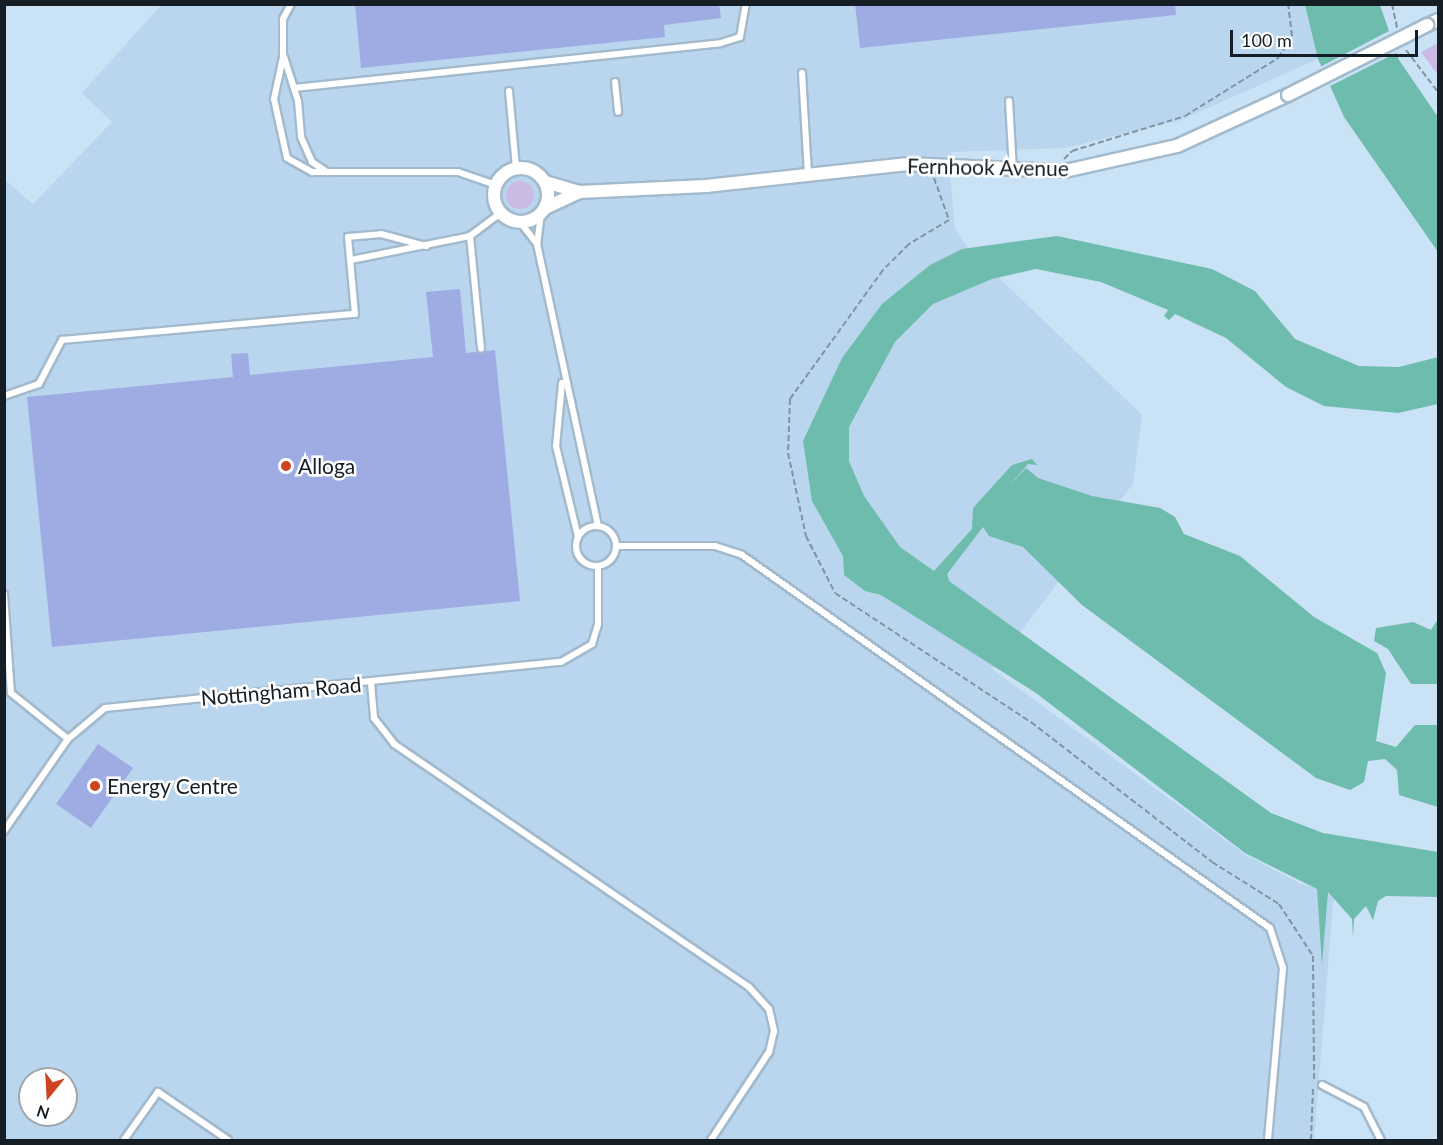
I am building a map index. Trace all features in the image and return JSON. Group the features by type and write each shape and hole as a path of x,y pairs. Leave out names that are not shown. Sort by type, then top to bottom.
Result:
{"street":[{"name":"Fernhook Avenue","path":"545,182 579,192 927,164 1013,171 1065,171 1177,146 1288,95 1433,23"},
{"path":"516,168 532,170 545,182 543,211 520,222 501,213 495,185 516,168"},
{"name":"Fernhook Avenue","path":"543,211 579,192"}],"lane":[{"path":"291,4 283,19 284,57 274,99 287,158 312,172 330,174 458,172 495,185"},
{"path":"294,88 721,43 740,37 746,4"},
{"path":"284,57 294,88 301,137 312,162 330,174"},
{"path":"802,73 808,174"},
{"path":"615,82 618,112"},
{"path":"509,91 516,168"},
{"path":"1009,101 1013,171"},
{"path":"543,211 537,244 562,379 598,526"},
{"path":"351,260 470,236 501,213"},
{"path":"520,222 537,244"},
{"path":"4,396 33,390 62,340 355,314 348,237 381,234 426,246"},
{"path":"470,236 481,348"},
{"path":"562,379 556,446 578,537 580,557 598,566 611,560 616,546 611,532 598,526"},
{"path":"578,537 598,526"},
{"path":"616,546 715,546 742,555 1270,928 1283,968 1268,1140"},
{"name":"Nottingham Road","path":"4,831 68,739 105,708 371,683 561,662 580,654 592,644 598,624 598,566"},
{"path":"4,594 11,693 68,739"},
{"path":"371,683 374,718 394,744 749,987 769,1009 774,1031 769,1052 711,1140"},
{"path":"1322,1085 1364,1107 1381,1140"},
{"path":"124,1140 158,1092 228,1140"}],"path":[{"path":"1065,171 1065,154 1185,116 1287,51 1292,36 1288,4"},
{"path":"1392,4 1396,24"},
{"path":"1406,49 1438,92"},
{"path":"927,164 949,220 909,244 883,270 790,399 788,453 806,536 835,593 1038,728 1212,862 1279,904 1296,924 1313,956 1317,979 1311,1140"}],"shaded area":[{"path":"161,5 1305,5 1318,59 1181,120 1065,148 951,152 950,175 955,229 968,248 1142,415 1133,484 992,669 1246,855 1301,884 1334,893 1314,1140 5,1140 4,179 33,204 112,122 82,93"},
{"path":"1305,5 1380,5 1399,60 1438,117 1438,252 1344,117 1318,59"},
{"path":"1438,43 1438,75 1421,52"},
{"path":"520,181 530,185 534,195 530,205 520,209 510,205 506,195 510,185"},
{"path":"1057,236 1212,269 1255,291 1295,339 1359,366 1399,367 1438,357 1438,404 1398,413 1324,406 1286,387 1226,338 1175,314 1169,320 1164,316 1168,310 1101,282 1036,269 992,279 933,304 895,342 849,427 849,461 864,496 900,547 934,571 972,529 973,508 1012,465 1032,459 1037,465 1028,464 1009,486 1026,468 1038,478 1092,496 1160,508 1175,517 1184,534 1240,556 1314,617 1377,653 1386,673 1376,741 1396,747 1415,725 1438,725 1438,807 1399,795 1397,770 1385,759 1368,761 1364,782 1350,790 1316,778 1082,605 1023,547 989,536 983,527 947,574 949,581 1271,813 1323,833 1438,852 1438,897 1386,896 1378,901 1373,920 1366,906 1354,919 1353,937 1352,919 1328,892 1322,965 1317,889 1245,853 1036,693 881,595 865,591 844,575 843,556 812,501 803,441 842,358 882,304 930,265 962,249"},
{"path":"1438,619 1438,684 1411,684 1388,649 1374,641 1376,628 1413,622 1431,630"}],"pier":[{"path":"1389,31 1398,52 1328,87 1320,67"}],"building":[{"path":"355,4 719,4 721,18 664,25 665,37 361,68"},
{"path":"855,4 1175,4 1176,15 860,48"},
{"path":"460,289 466,353 495,350 520,601 52,647 27,397 233,377 231,354 248,353 250,375 433,357 426,292"},
{"name":"Energy Centre","path":"98,744 133,768 91,828 56,804"}],"place":[{"name":"Alloga","path":"286,466"},
{"name":"Energy Centre","path":"95,786"}]}
